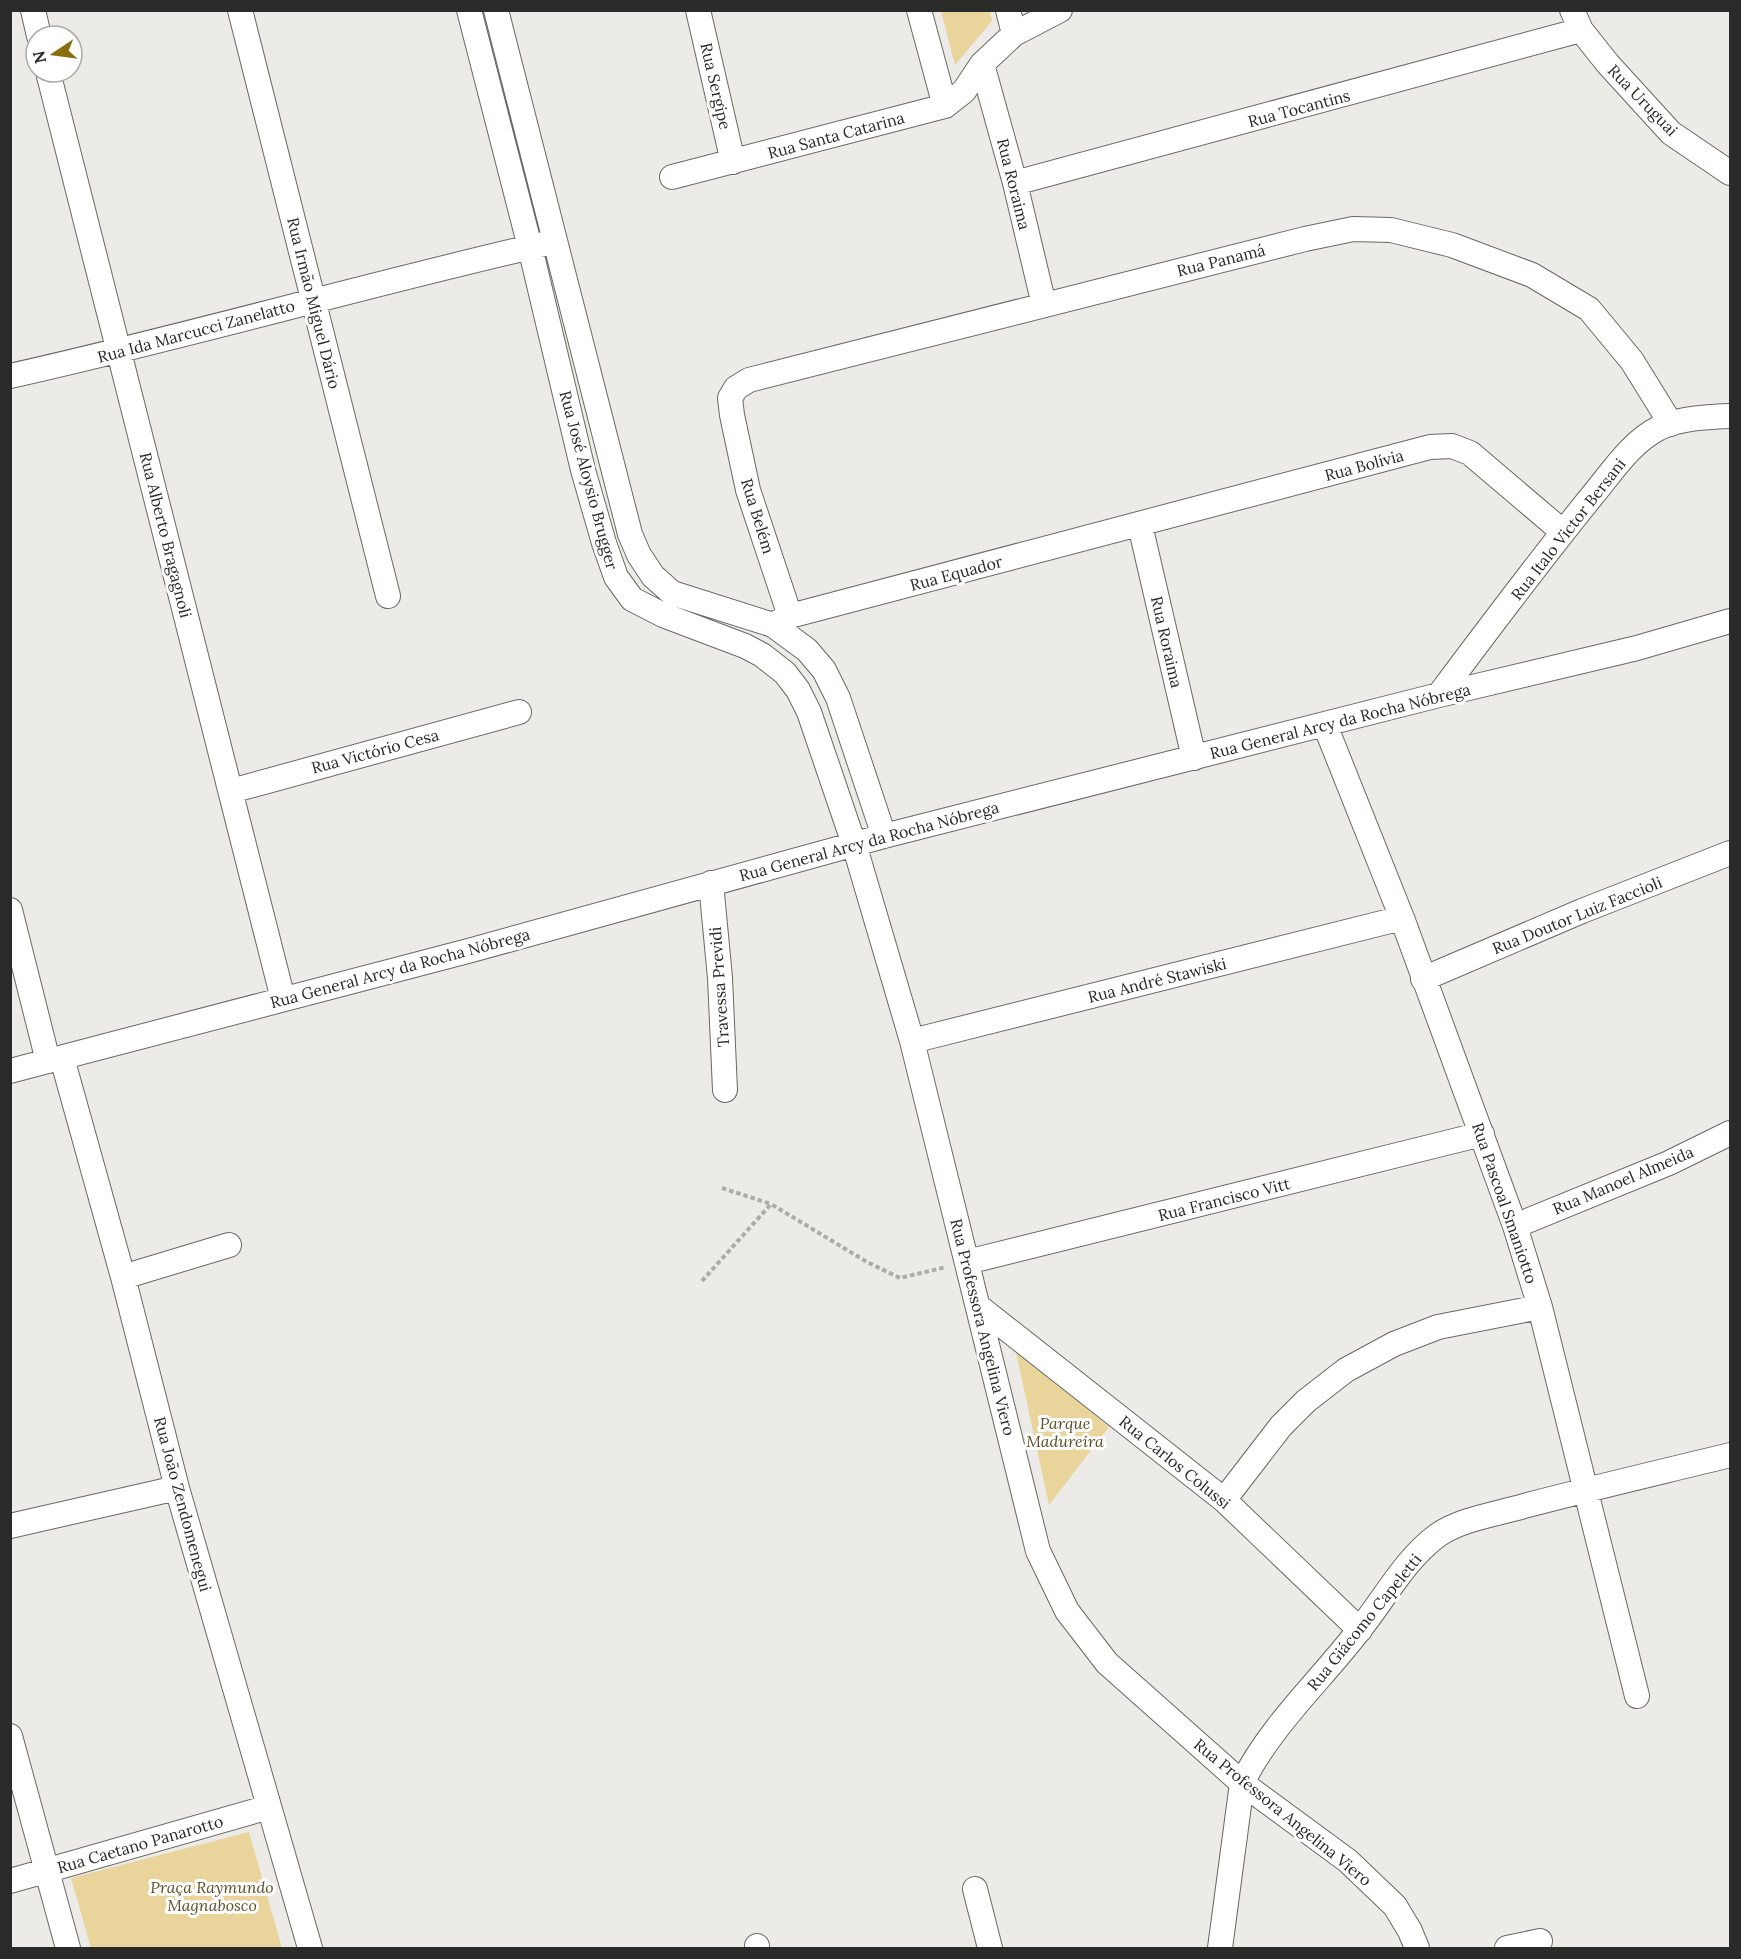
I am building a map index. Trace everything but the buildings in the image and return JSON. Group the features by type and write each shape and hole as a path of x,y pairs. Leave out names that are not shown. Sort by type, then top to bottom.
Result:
{"street":[{"name":"Rua Irmão Miguel Dário","path":"240,10 388,596"},
{"name":"Rua José Aloysio Brugger","path":"469,10 530,247 583,470 616,577 632,599 782,621 824,670 838,698 884,836"},
{"name":"Rua José Aloysio Brugger","path":"496,10 630,534 639,555 667,604 762,655 785,673 798,690 809,712 854,844"},
{"name":"Rua Sergipe","path":"698,10 733,162"},
{"path":"919,10 945,106"},
{"name":"Rua Santa Catarina","path":"672,177 945,106 964,91 1011,22 1060,10"},
{"name":"Rua Uruguai","path":"1577,20 1608,64 1671,133 1731,173"},
{"name":"Rua Tocantins","path":"1015,183 1577,20"},
{"name":"Rua Roraima","path":"982,64 1015,183 1044,304"},
{"name":"Rua Alberto Bragagnoli","path":"51,84 284,999"},
{"name":"Rua Panamá","path":"732,414 730,398 736,388 748,380 1044,304 1353,229 1390,230 1452,245 1532,275 1589,309 1632,361 1671,424"},
{"name":"Rua Ida Marcucci Zanelatto","path":"10,376 119,352 314,300 555,241"},
{"name":"Rua Belém","path":"732,414 748,490 782,621"},
{"name":"Rua Italo Victor Bersani","path":"1439,695 1563,531 1633,446 1657,429 1671,424 1704,417 1731,416"},
{"name":"Rua Bolívia","path":"1140,525 1430,447 1452,446 1470,453 1563,531"},
{"path":"583,470 612,464"},
{"name":"Rua Roraima","path":"1140,525 1194,758"},
{"name":"Rua Equador","path":"782,621 1140,525"},
{"path":"604,543 630,534"},
{"path":"745,646 782,621"},
{"name":"Rua General Arcy da Rocha Nóbrega","path":"10,1071 468,951 884,836 1439,695 1637,648 1731,621"},
{"path":"809,712 838,698"},
{"name":"Rua Victório Cesa","path":"231,791 519,712"},
{"name":"Rua Pascoal Smaniotto","path":"1325,725 1402,918 1515,1226 1540,1307 1637,1696"},
{"name":"Rua Professora Angelina Viero","path":"854,844 912,1041 1038,1551 1067,1611 1107,1663 1242,1783 1348,1861 1395,1906 1417,1948"},
{"name":"Rua Doutor Luiz Faccioli","path":"1423,979 1582,911 1731,853"},
{"name":"Travessa Previdi","path":"711,883 720,978 725,1090"},
{"name":"Rua João Zendomenegui","path":"10,910 123,1277 177,1488 310,1948"},
{"name":"Rua André Stawiski","path":"912,1041 1402,918"},
{"name":"Rua Manoel Almeida","path":"1515,1226 1669,1163 1731,1133"},
{"name":"Rua Francisco Vitt","path":"967,1262 1482,1134"},
{"path":"123,1277 229,1245"},
{"name":"Rua Carlos Colussi","path":"979,1307 1224,1500 1360,1630"},
{"path":"1224,1500 1281,1426 1306,1401 1346,1370 1394,1344 1438,1327 1540,1307"},
{"name":"Rua Giácomo Capeletti","path":"1242,1783 1266,1742 1360,1630 1405,1567 1439,1534 1469,1521 1731,1455"},
{"path":"10,1526 177,1488"},
{"path":"10,1736 68,1948"},
{"path":"1220,1948 1242,1783"},
{"name":"Rua Caetano Panarotto","path":"10,1881 269,1807"},
{"path":"975,1889 990,1948"},
{"path":"1507,1948 1540,1941"}],"path":[{"path":"722,1188 771,1204 867,1262 900,1278 967,1262"},
{"path":"702,1281 771,1204"}],"green space":[{"path":"941,11 990,11 992,21 955,65"},
{"name":"Parque Madureira","path":"1015,1348 1109,1427 1049,1505"},
{"name":"Praça Raymundo Magnabosco","path":"249,1832 282,1948 91,1948 71,1878"}]}
